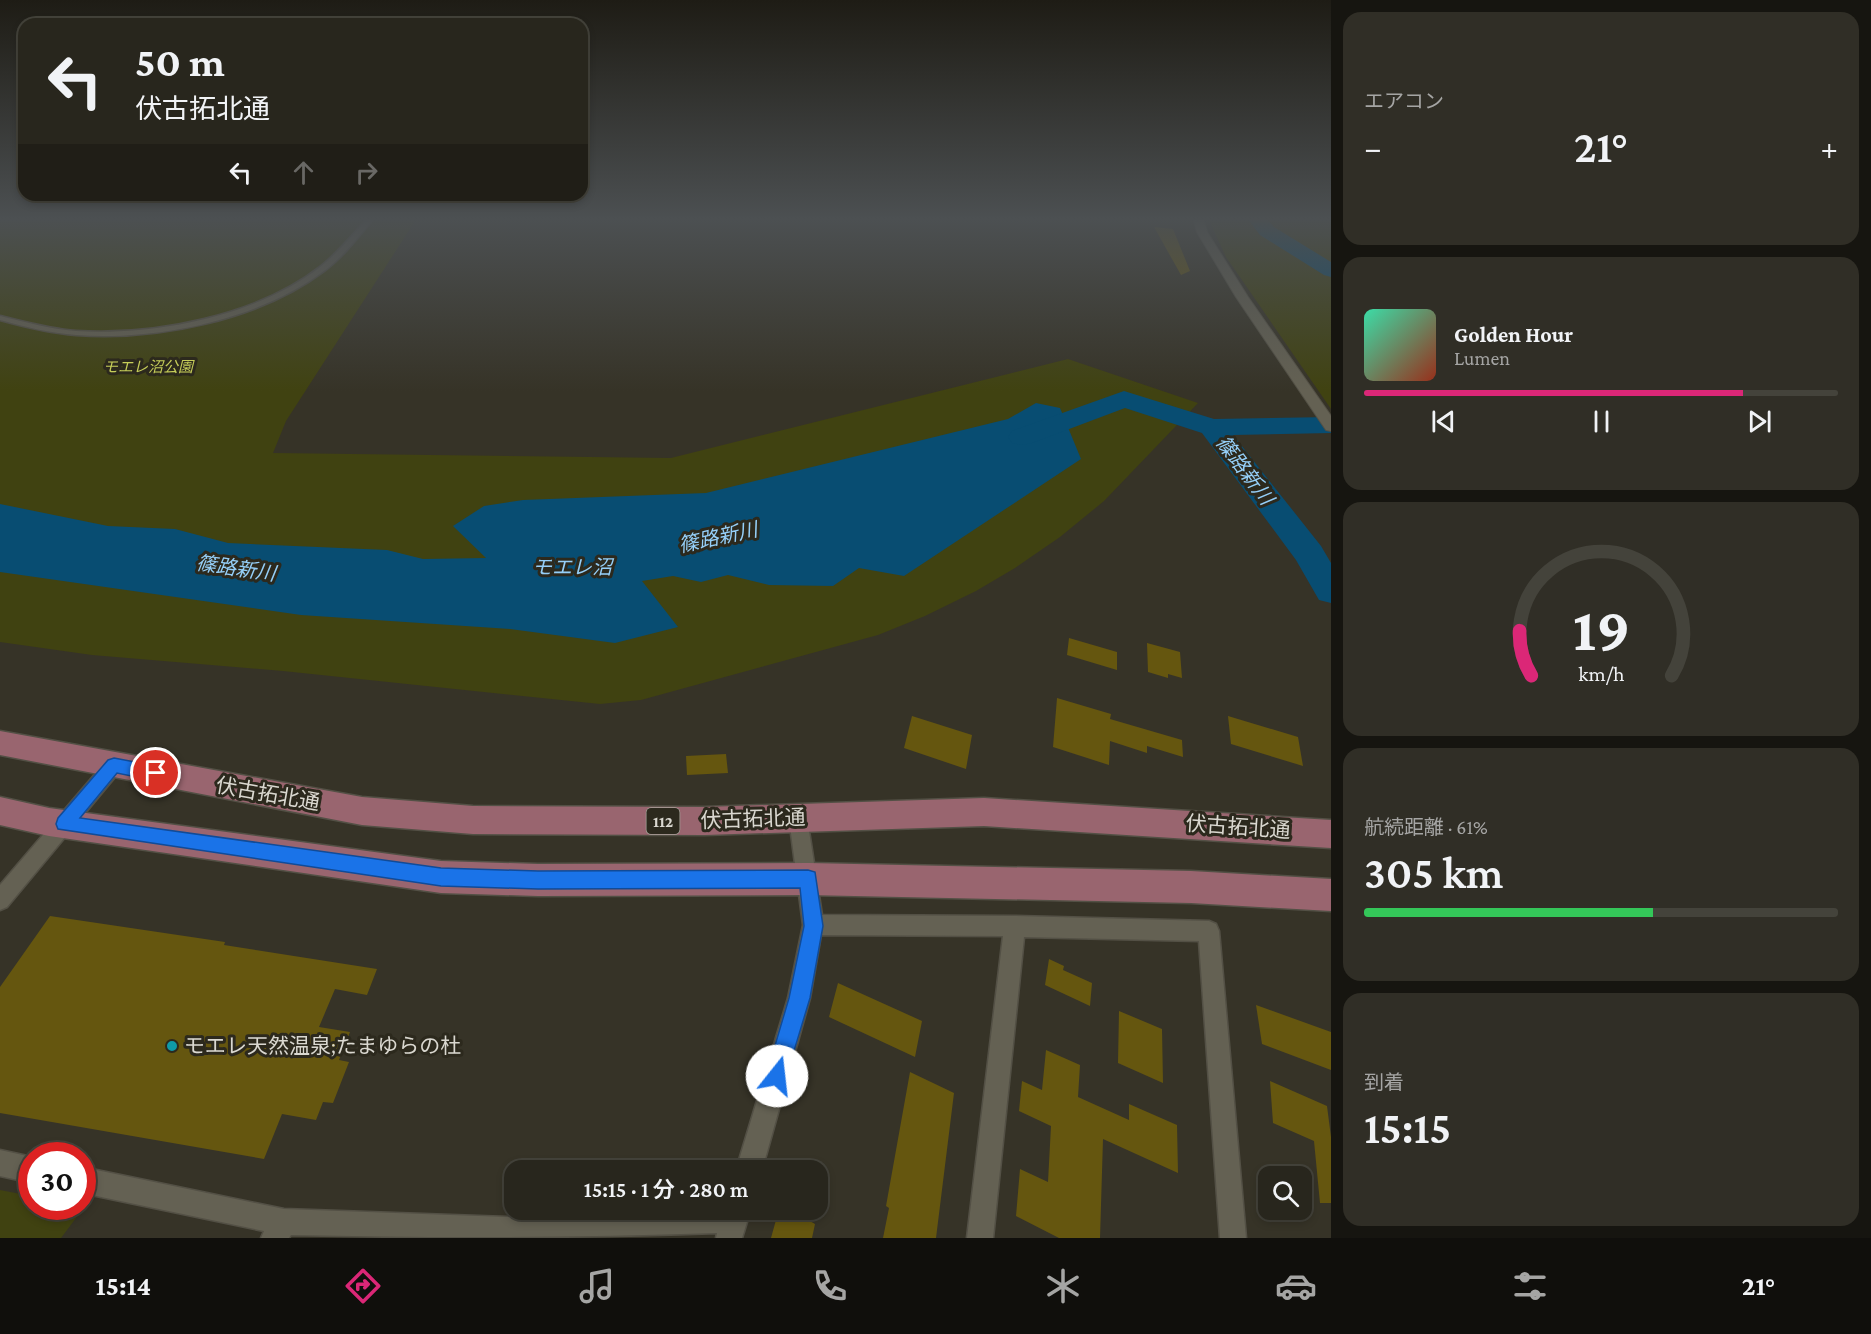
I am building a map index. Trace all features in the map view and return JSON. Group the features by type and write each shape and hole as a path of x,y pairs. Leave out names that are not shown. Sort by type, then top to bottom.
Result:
{"main road":[{"name":"伏古拓北通","path":"0,743 362,810 473,820 705,821 984,812 1331,834"},
{"path":"0,811 64,824 441,877 538,880 808,879 1191,887 1331,895"}],"street":[{"path":"0,318 42,331 87,335 158,328 236,311 289,290 314,276"},
{"path":"1229,276 1331,427"},
{"path":"0,900 114,765"},
{"path":"752,1160 800,998 813,926 798,818"},
{"path":"813,926 1015,926 1209,931 1233,1238"},
{"path":"980,1238 1015,926"},
{"path":"0,1163 18,1167"},
{"path":"96,1184 279,1230 505,1234 734,1222"}],"green space":[{"name":"モエレ沼公園","path":"0,276 380,276 286,421 273,453 671,458 1068,359 1198,403 1104,501 1060,537 976,591 925,616 878,635 641,700 600,704 283,671 92,655 0,642"},
{"path":"1239,276 1331,276 1331,409"},
{"path":"0,1190 18,1193 18,1220 74,1220 61,1238 0,1238"}],"water":[{"name":"モエレ沼","path":"1036,403 1060,408 1081,459 904,576 859,568 833,586 769,585 728,575 701,582 673,576 642,581 678,627 615,643 510,629 301,615 0,572 0,504 108,526 175,529 228,543 387,550 423,559 486,558 453,526 484,506 523,500 706,493 1008,419"}],"building":[{"path":"1069,638 1117,652 1117,670 1067,655"},
{"path":"1147,643 1180,652 1182,678 1168,674 1168,678 1148,672"},
{"path":"1057,698 1111,714 1110,719 1182,740 1183,757 1147,746 1147,753 1110,741 1109,765 1053,747"},
{"path":"912,716 972,735 966,769 904,748"},
{"path":"1228,716 1298,737 1303,766 1231,744"},
{"path":"726,754 728,773 687,775 686,756"},
{"name":"モエレ天然温泉;たまゆらの杜","path":"50,916 225,942 224,945 377,969 367,995 335,989 319,1027 350,1032 339,1060 349,1062 333,1103 323,1102 316,1120 282,1114 264,1159 0,1113 0,987"},
{"path":"1049,959 1064,966 1063,970 1092,983 1090,1006 1045,985"},
{"path":"838,983 922,1021 915,1057 829,1017"},
{"path":"1256,1005 1331,1032 1331,1070 1262,1044"},
{"path":"1119,1011 1162,1029 1163,1083 1118,1063"},
{"path":"1046,1050 1080,1065 1078,1097 1129,1120 1129,1104 1177,1125 1178,1173 1103,1139 1100,1238 1059,1238 1016,1216 1020,1169 1048,1182 1051,1126 1019,1111 1022,1081 1042,1090"},
{"path":"910,1072 954,1093 936,1238 883,1238 889,1208 886,1206"},
{"path":"1270,1081 1327,1106 1331,1137 1331,1203 1320,1203 1314,1141 1273,1123"},
{"path":"776,1220 808,1220 815,1224 812,1238 771,1238"}],"waterway":[{"name":"篠路新川","path":"1022,437 1124,399 1212,427"},
{"path":"1212,427 1331,425"},
{"name":"篠路新川","path":"1212,427 1309,554 1331,591"}],"place":[{"name":"モエレ天然温泉;たまゆらの杜","path":"172,1046"}],"route":[{"path":"156,773 114,765 64,824 441,877 538,880 808,879 813,926 800,998 777,1076"}]}
